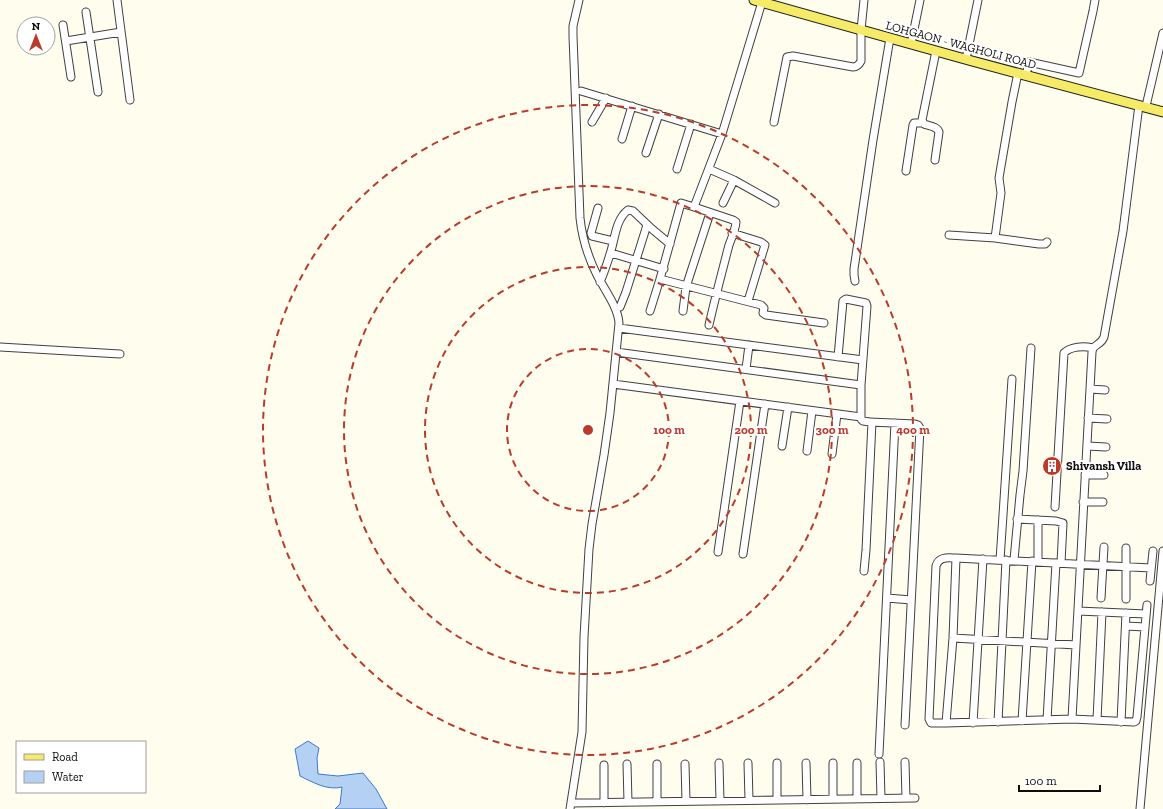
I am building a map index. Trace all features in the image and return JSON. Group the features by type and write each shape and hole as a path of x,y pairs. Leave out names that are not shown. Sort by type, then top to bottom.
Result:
{"main road":[{"name":"LOHGAON - WAGHOLI ROAD","path":"758,1 1163,112"}],"street":[{"path":"117,0 130,100"},
{"path":"579,0 573,36 581,227 587,252 600,282 616,311 619,319 619,328 604,455 589,549 584,637 582,732 570,806 628,802 915,798"},
{"path":"774,122 787,57 793,56 856,66 861,62 861,30 864,0"},
{"path":"912,44 920,0"},
{"path":"966,59 976,0"},
{"path":"995,238 1001,193 999,178 1012,102 1022,74 1030,62 1079,73 1095,0"},
{"path":"694,207 722,134 758,1"},
{"path":"86,12 98,92"},
{"path":"63,26 71,78"},
{"path":"66,41 121,32"},
{"path":"1055,507 1064,353 1069,350 1083,347 1093,348 1100,344 1104,337 1143,106 1163,33"},
{"path":"855,281 854,269 890,38"},
{"path":"922,123 936,51"},
{"path":"581,91 722,134"},
{"path":"592,122 606,98"},
{"path":"622,139 632,106"},
{"path":"646,154 659,114"},
{"path":"906,171 914,123 922,123 938,130 935,160"},
{"path":"677,169 691,124"},
{"path":"709,169 734,180 775,203"},
{"path":"723,203 734,180"},
{"path":"650,311 664,269 681,203 736,222 737,224 732,234 709,325"},
{"path":"598,208 591,233 592,236 613,242"},
{"path":"600,282 611,253 620,219 628,210 633,212 670,244"},
{"path":"683,311 686,287 710,213"},
{"path":"620,307 647,225"},
{"path":"732,234 762,242 765,245 748,301"},
{"path":"949,235 995,238 1039,244 1045,244 1047,242"},
{"path":"611,253 664,269"},
{"path":"660,279 763,306 763,313 766,315 824,323"},
{"path":"838,357 843,301 846,300 866,303 861,385 861,417 863,421 915,424 920,428 905,725"},
{"path":"619,328 863,360"},
{"path":"746,369 749,345"},
{"path":"0,346 120,354"},
{"path":"1014,560 1023,471 1031,348"},
{"path":"1072,719 1093,348"},
{"path":"616,352 861,385"},
{"path":"998,722 1002,640 1003,560 1012,379"},
{"path":"613,384 861,417"},
{"path":"1090,389 1105,390"},
{"path":"718,552 740,401"},
{"path":"743,554 765,404"},
{"path":"782,446 788,407"},
{"path":"807,451 812,411"},
{"path":"832,454 837,414"},
{"path":"1088,418 1107,419"},
{"path":"864,571 872,422"},
{"path":"879,754 895,423"},
{"path":"1087,446 1106,447"},
{"path":"1085,475 1104,475"},
{"path":"1084,502 1103,502"},
{"path":"1017,519 1056,521 1063,523 1047,720"},
{"path":"1022,721 1027,642 1038,520"},
{"path":"1101,598 1104,547"},
{"path":"1126,548 1126,599"},
{"path":"1150,581 1153,551"},
{"path":"1140,809 1163,551"},
{"path":"1147,605 1137,720 1134,722 1072,719 931,723 929,719 936,566 938,561 941,559 956,558 1151,568"},
{"path":"946,723 953,638 956,558"},
{"path":"973,723 983,559"},
{"path":"887,598 911,600"},
{"path":"1078,611 1146,614"},
{"path":"1096,720 1102,612"},
{"path":"1121,722 1126,613"},
{"path":"1126,626 1145,627"},
{"path":"953,638 1076,645"},
{"path":"777,762 777,800"},
{"path":"806,762 807,800"},
{"path":"880,762 881,798"},
{"path":"905,762 906,798"},
{"path":"719,763 720,801"},
{"path":"748,763 749,800"},
{"path":"833,763 833,799"},
{"path":"857,763 857,799"},
{"path":"627,764 628,802"},
{"path":"657,764 657,802"},
{"path":"685,764 686,801"},
{"path":"604,765 604,803"}],"water":[{"path":"308,741 319,748 317,758 318,774 338,776 363,773 376,789 387,809 335,809 340,804 342,787 326,787 300,776 295,749"}],"place":[{"name":"Shivansh Villa","path":"1052,466"}]}
